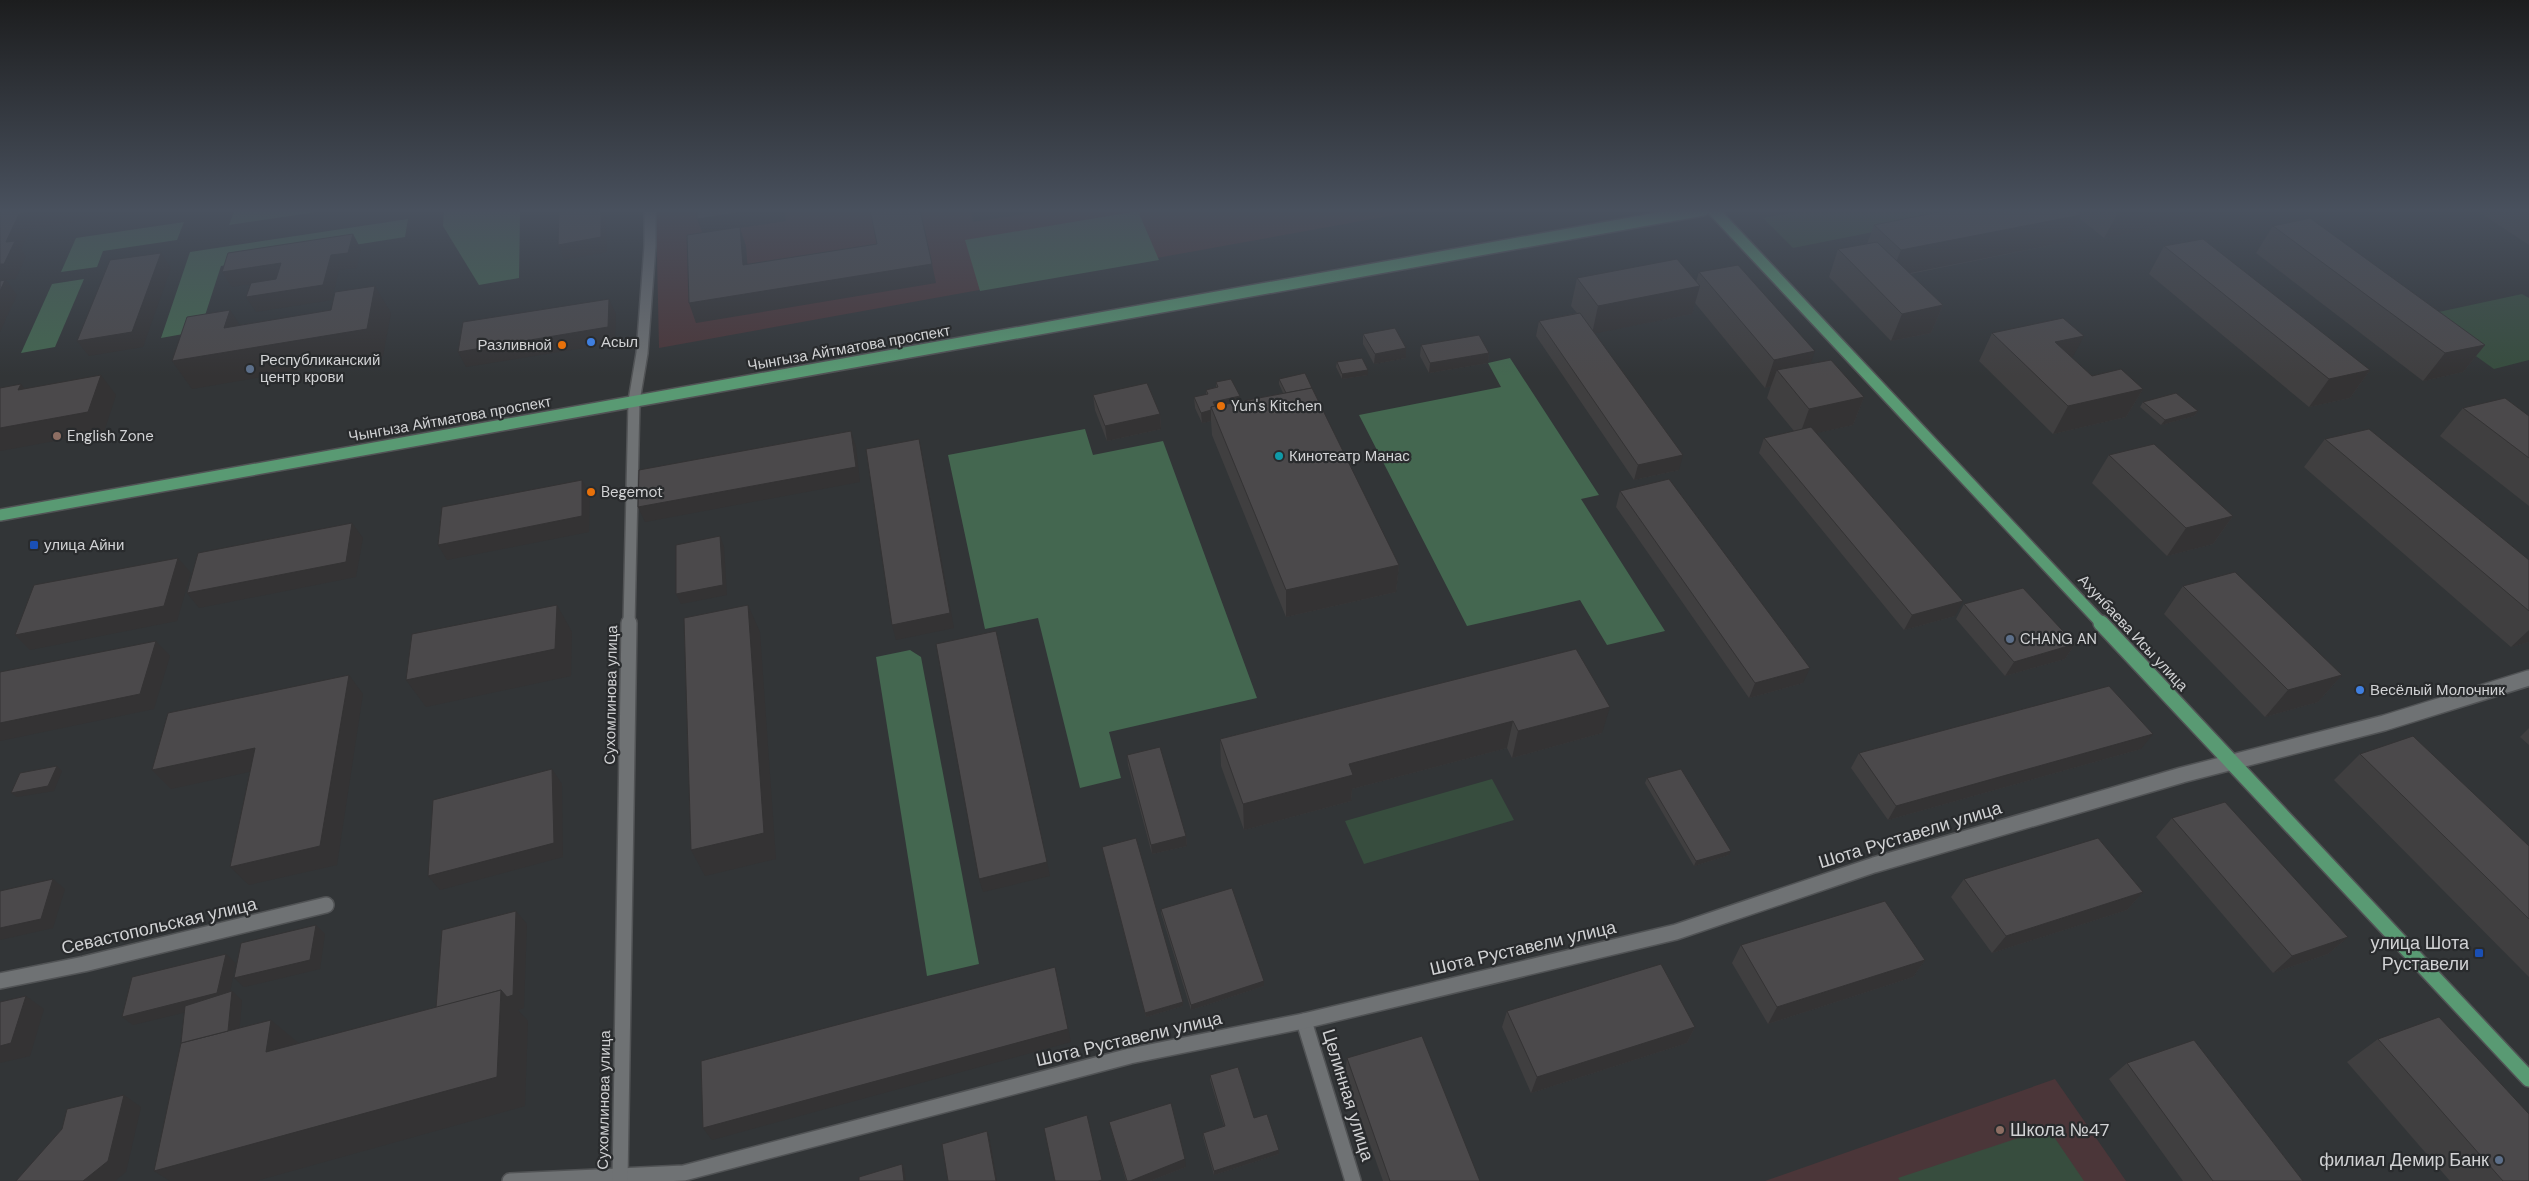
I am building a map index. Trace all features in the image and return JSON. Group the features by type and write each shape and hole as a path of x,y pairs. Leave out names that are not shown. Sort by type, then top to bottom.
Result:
{"main road":[{"name":"Чынгыза Айтматова проспект","path":"0,515 1395,265"},
{"name":"Ахунбаева Исы улица","path":"1765,265 2529,1079"}],"street":[{"name":"Сухомлинова улица","path":"620,1178 634,401 642,353 649,265"},
{"name":"Шота Руставели улица","path":"510,1181 620,1178 684,1173 1130,1056 1304,1021 1676,932 1874,865 2231,761 2384,723 2529,678"},
{"name":"Севастопольская улица","path":"0,981 84,964 326,905"},
{"name":"Целинная улица","path":"1304,1021 1353,1181"}],"shaded area":[{"path":"657,265 1117,265 659,348"},
{"name":"Школа №47","path":"2055,1079 2126,1181 1765,1181"}],"green space":[{"path":"64,265 98,265 97,267 61,272"},
{"path":"186,265 227,265 221,266 200,331 161,338"},
{"path":"467,265 519,265 519,278 479,285"},
{"path":"972,265 1129,265 980,291"},
{"path":"84,279 55,347 21,353 52,284"},
{"path":"2522,294 2529,298 2529,360 2494,369 2420,316"},
{"path":"1510,358 1599,495 1581,499 1665,631 1607,645 1580,600 1467,626 1359,415 1501,387 1488,363"},
{"path":"1085,429 1093,455 1163,441 1257,698 1109,732 1121,778 1080,788 1038,618 985,629 948,455"},
{"path":"910,650 921,657 979,964 927,976 876,657"},
{"path":"1492,779 1514,820 1364,864 1345,821"},
{"path":"2048,1128 2084,1181 1900,1181 1898,1178"}],"building":[{"path":"108,265 157,265 132,332 77,341"},
{"path":"224,265 267,265 222,272"},
{"path":"280,265 328,265 323,285 246,297 251,283 276,279"},
{"path":"688,265 925,265 689,303"},
{"path":"1645,265 1682,265 1700,286 1598,306 1577,278"},
{"path":"1738,265 1815,351 1774,360 1699,272"},
{"path":"1854,265 1901,265 1943,305 1902,314"},
{"path":"2188,265 2236,265 2370,370 2329,379"},
{"path":"2326,265 2375,265 2485,345 2445,353"},
{"path":"5,280 0,291 0,281"},
{"path":"375,286 367,329 172,361 187,317 230,310 224,328 331,310 335,292"},
{"path":"609,299 608,327 458,352 463,322"},
{"path":"1580,313 1683,455 1638,465 1539,321"},
{"path":"2063,318 2084,336 2055,342 2092,376 2121,369 2143,389 2068,406 1992,333"},
{"path":"1395,328 1406,348 1375,354 1363,334"},
{"path":"1479,335 1489,353 1430,363 1421,345"},
{"path":"1362,358 1368,370 1342,374 1337,362"},
{"path":"1831,360 1864,397 1809,409 1777,370"},
{"path":"1305,373 1312,388 1286,393 1279,379"},
{"path":"101,375 88,412 0,428 0,388 21,384 18,390"},
{"path":"1231,379 1240,396 1213,402 1215,406 1211,407 1211,410 1201,413 1194,397 1208,394 1206,390 1218,387 1216,382"},
{"path":"1147,383 1160,414 1105,426 1093,395"},
{"name":"Кинотеатр Манас","path":"1312,388 1399,565 1286,590 1211,407"},
{"path":"2176,393 2198,411 2165,420 2143,402"},
{"path":"2505,398 2529,416 2529,458 2463,408"},
{"path":"1811,427 1963,601 1912,615 1764,438"},
{"path":"2369,429 2529,560 2529,611 2325,439"},
{"path":"851,431 856,467 638,507 639,470"},
{"path":"919,439 950,613 892,625 866,449"},
{"path":"2154,444 2233,516 2186,528 2109,455"},
{"path":"1669,479 1810,668 1755,683 1620,491"},
{"path":"582,480 582,516 438,545 442,507"},
{"path":"352,523 346,562 187,593 198,553"},
{"path":"720,536 723,585 676,594 676,545"},
{"path":"178,558 164,606 15,635 34,585"},
{"path":"2235,572 2342,675 2288,690 2183,586"},
{"path":"2023,588 2075,644 2014,662 1964,604"},
{"path":"557,605 555,649 406,680 412,634"},
{"path":"748,605 764,833 691,850 684,618"},
{"path":"996,631 1047,862 979,879 936,644"},
{"path":"156,641 140,694 0,723 0,672"},
{"path":"1576,649 1610,707 1518,731 1513,721 1349,764 1353,775 1243,804 1220,739"},
{"path":"349,675 320,846 230,867 255,748 152,770 168,713"},
{"path":"2109,686 2153,734 1896,806 1859,753"},
{"path":"2413,736 2529,846 2529,919 2360,754"},
{"path":"1160,747 1186,836 1151,845 1127,755"},
{"path":"57,766 48,786 11,793 20,773"},
{"path":"552,769 554,843 428,876 433,800"},
{"path":"1681,769 1731,851 1696,861 1647,778"},
{"path":"2225,802 2348,937 2292,956 2172,818"},
{"path":"1136,838 1183,1002 1145,1013 1102,847"},
{"path":"2098,838 2143,892 2006,936 1964,879"},
{"path":"53,879 41,919 0,928 0,891"},
{"path":"1232,888 1264,981 1191,1005 1161,909"},
{"path":"1885,901 1925,960 1777,1007 1741,945"},
{"path":"516,911 513,995 507,997 501,990 436,1008 442,930"},
{"path":"316,925 310,960 234,978 241,943"},
{"path":"226,954 217,993 122,1017 132,977"},
{"path":"1661,964 1695,1027 1537,1077 1507,1011"},
{"path":"1055,967 1068,1029 703,1128 701,1061"},
{"path":"501,990 497,1077 154,1171 181,1043 271,1020 266,1052"},
{"path":"232,991 228,1031 181,1043 185,1006"},
{"path":"26,996 11,1043 0,1046 0,1002"},
{"path":"2439,1017 2529,1114 2529,1181 2503,1181 2378,1039"},
{"path":"1422,1036 1480,1181 1390,1181 1347,1058"},
{"path":"2194,1040 2303,1181 2213,1181 2127,1063"},
{"path":"1238,1067 1254,1118 1267,1114 1279,1150 1214,1171 1203,1133 1225,1126 1210,1075"},
{"path":"124,1095 108,1161 83,1181 16,1181 62,1129 67,1109"},
{"path":"1171,1103 1185,1159 1127,1181 1109,1122"},
{"path":"1087,1115 1102,1180 1055,1181 1044,1128"},
{"path":"987,1131 996,1181 948,1181 942,1144"},
{"path":"902,1164 904,1181 859,1181 859,1177"}],"place":[{"name":"Асыл","path":"591,342"},
{"name":"Разливной","path":"562,345"},
{"name":"Республиканский центр крови","path":"250,369"},
{"name":"Yun's Kitchen","path":"1221,406"},
{"name":"English Zone","path":"57,436"},
{"name":"Кинотеатр Манас","path":"1279,456"},
{"name":"Begemot","path":"591,492"},
{"name":"улица Айни","path":"34,545"},
{"name":"CHANG AN","path":"2010,639"},
{"name":"Весёлый Молочник","path":"2360,690"},
{"name":"улица Шота Руставели","path":"2479,953"},
{"name":"Школа №47","path":"2000,1130"},
{"name":"филиал Демир Банк","path":"2499,1160"}]}
